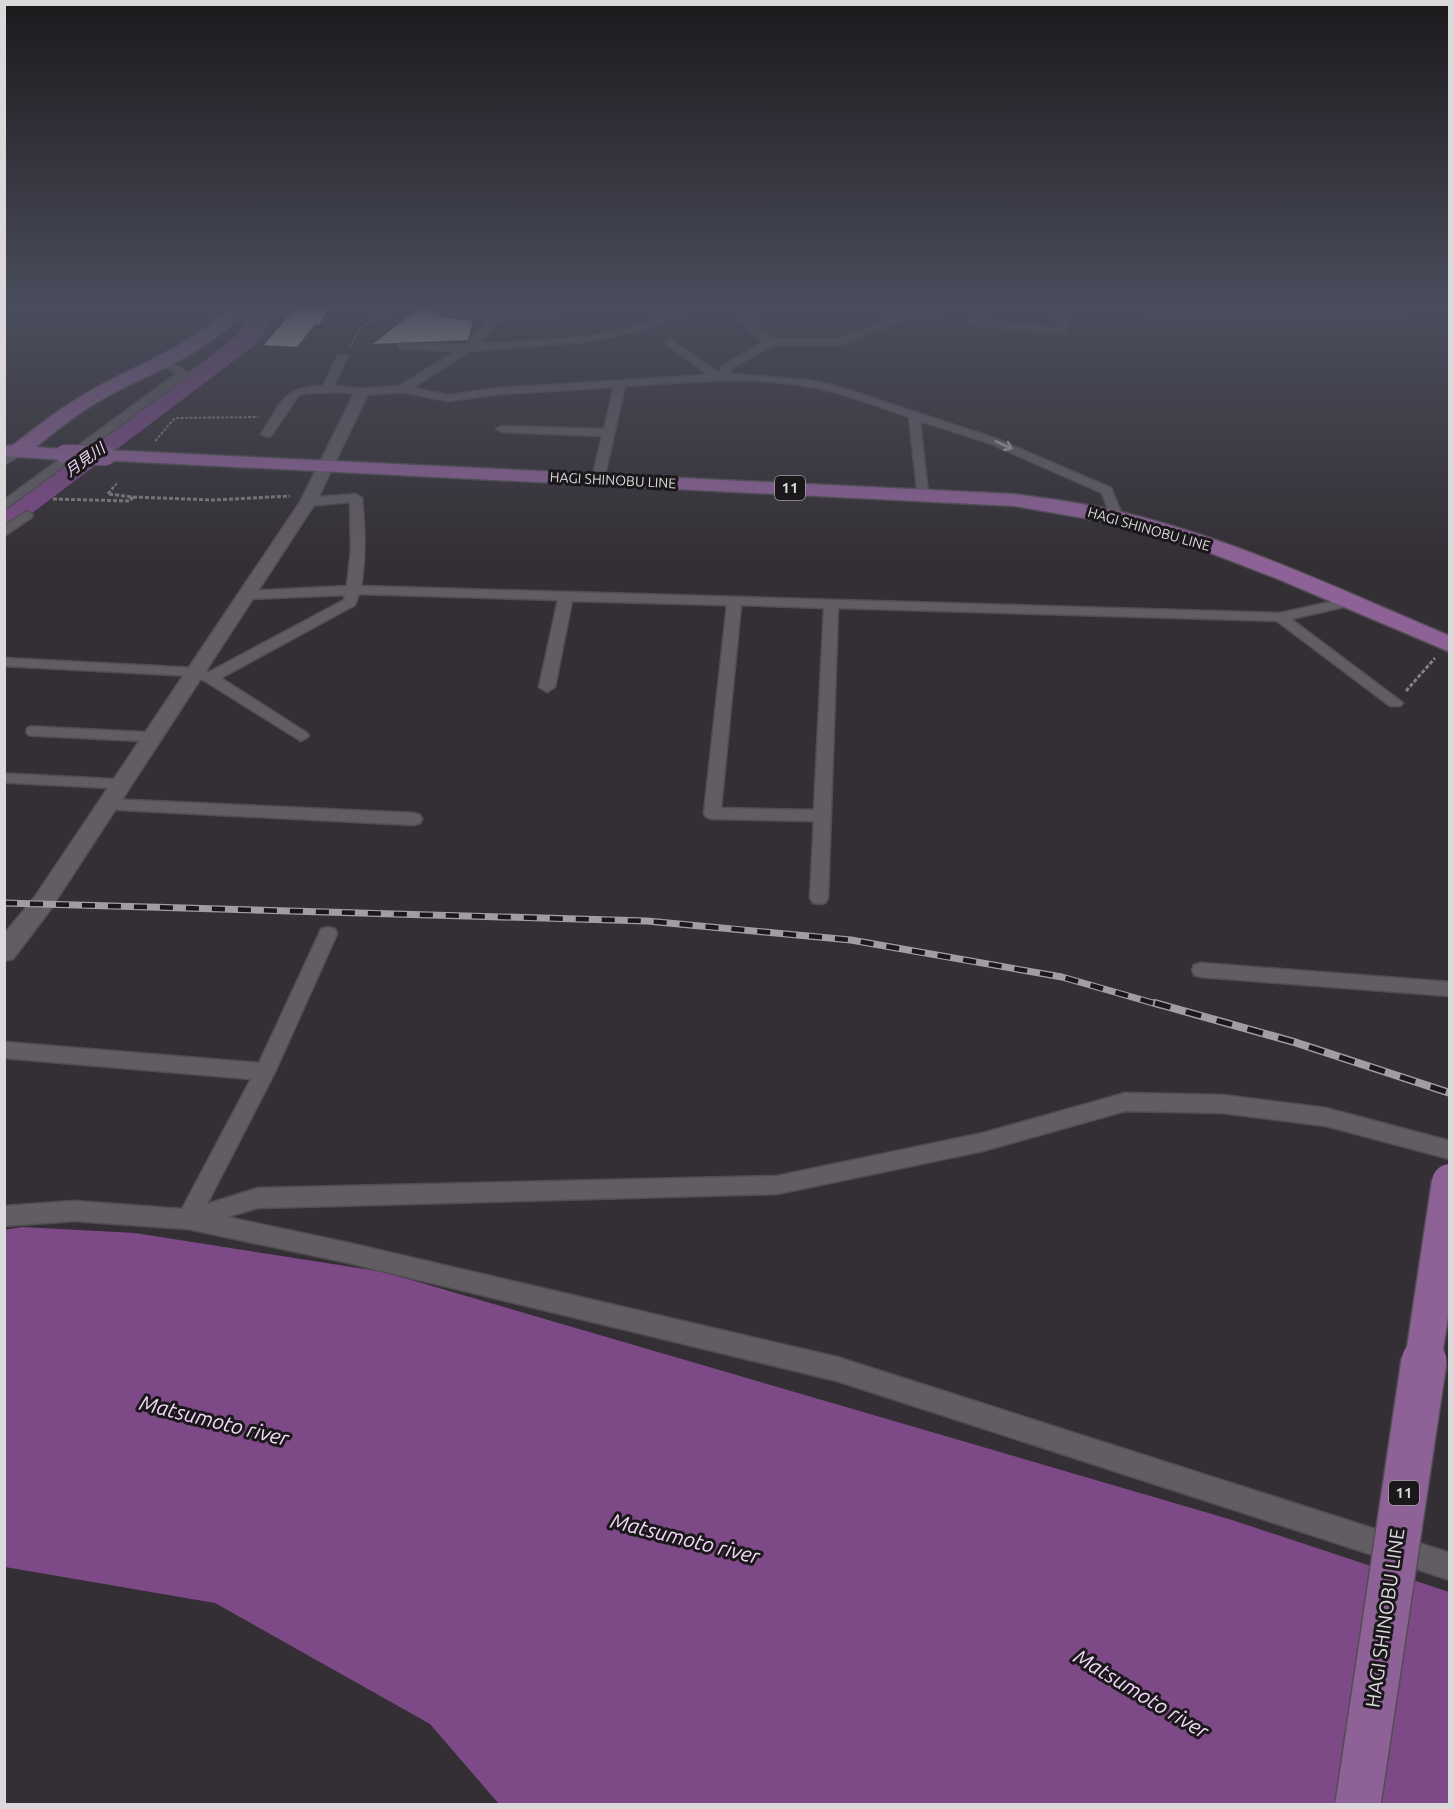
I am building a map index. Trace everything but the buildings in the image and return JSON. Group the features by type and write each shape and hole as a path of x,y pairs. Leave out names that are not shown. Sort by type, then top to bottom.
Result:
{"main road":[{"name":"HAGI SHINOBU LINE","path":"9,455 82,403 108,390"},
{"name":"HAGI SHINOBU LINE","path":"9,455 65,454 1014,500 1117,517 1183,536 1448,645"},
{"name":"HAGI SHINOBU LINE","path":"1358,1804 1449,1182"}],"street":[{"path":"4,506 161,390"},
{"path":"267,434 294,394 305,390"},
{"path":"344,390 383,390"},
{"path":"409,390 448,398 512,390"},
{"path":"598,479 619,390"},
{"path":"841,390 993,441 1107,490 1117,517"},
{"path":"4,952 42,904 152,738 203,675 248,595 310,498 362,392"},
{"path":"914,414 922,494"},
{"path":"502,429 610,432"},
{"path":"203,675 350,602 354,590 359,538 356,498 310,498"},
{"path":"4,513 27,515 4,532"},
{"path":"248,595 354,590 1280,617 1348,602"},
{"path":"547,687 566,596"},
{"path":"734,601 712,813 822,816"},
{"path":"819,898 831,603"},
{"path":"1280,617 1395,703"},
{"path":"4,662 203,675 301,736"},
{"path":"108,805 414,819"},
{"path":"188,1220 266,1072 328,934"},
{"path":"1201,970 1449,989"},
{"path":"4,1050 266,1072"},
{"path":"188,1220 258,1198 777,1185 983,1142 1125,1102 1223,1104 1326,1116 1449,1150"},
{"path":"4,1216 74,1211 188,1220 349,1253 837,1369 1449,1567"}],"lane":[{"path":"31,731 152,738"},
{"path":"4,777 122,784"}],"path":[{"path":"148,449 175,418 258,417"},
{"path":"118,482 108,494 214,500 310,498"},
{"path":"53,499 130,501 133,497"},
{"path":"1395,703 1448,645"}],"water":[{"name":"Matsumoto river","path":"22,1227 135,1233 384,1272 1229,1519 1449,1592 1449,1804 499,1804 430,1724 215,1603 5,1567 4,1230"}],"waterway":[{"name":"月見川","path":"4,519 180,390"}],"railway":[{"path":"4,903 647,921 851,940 1062,977 1160,1005"},
{"path":"1155,1003 1294,1042 1450,1093"}]}
